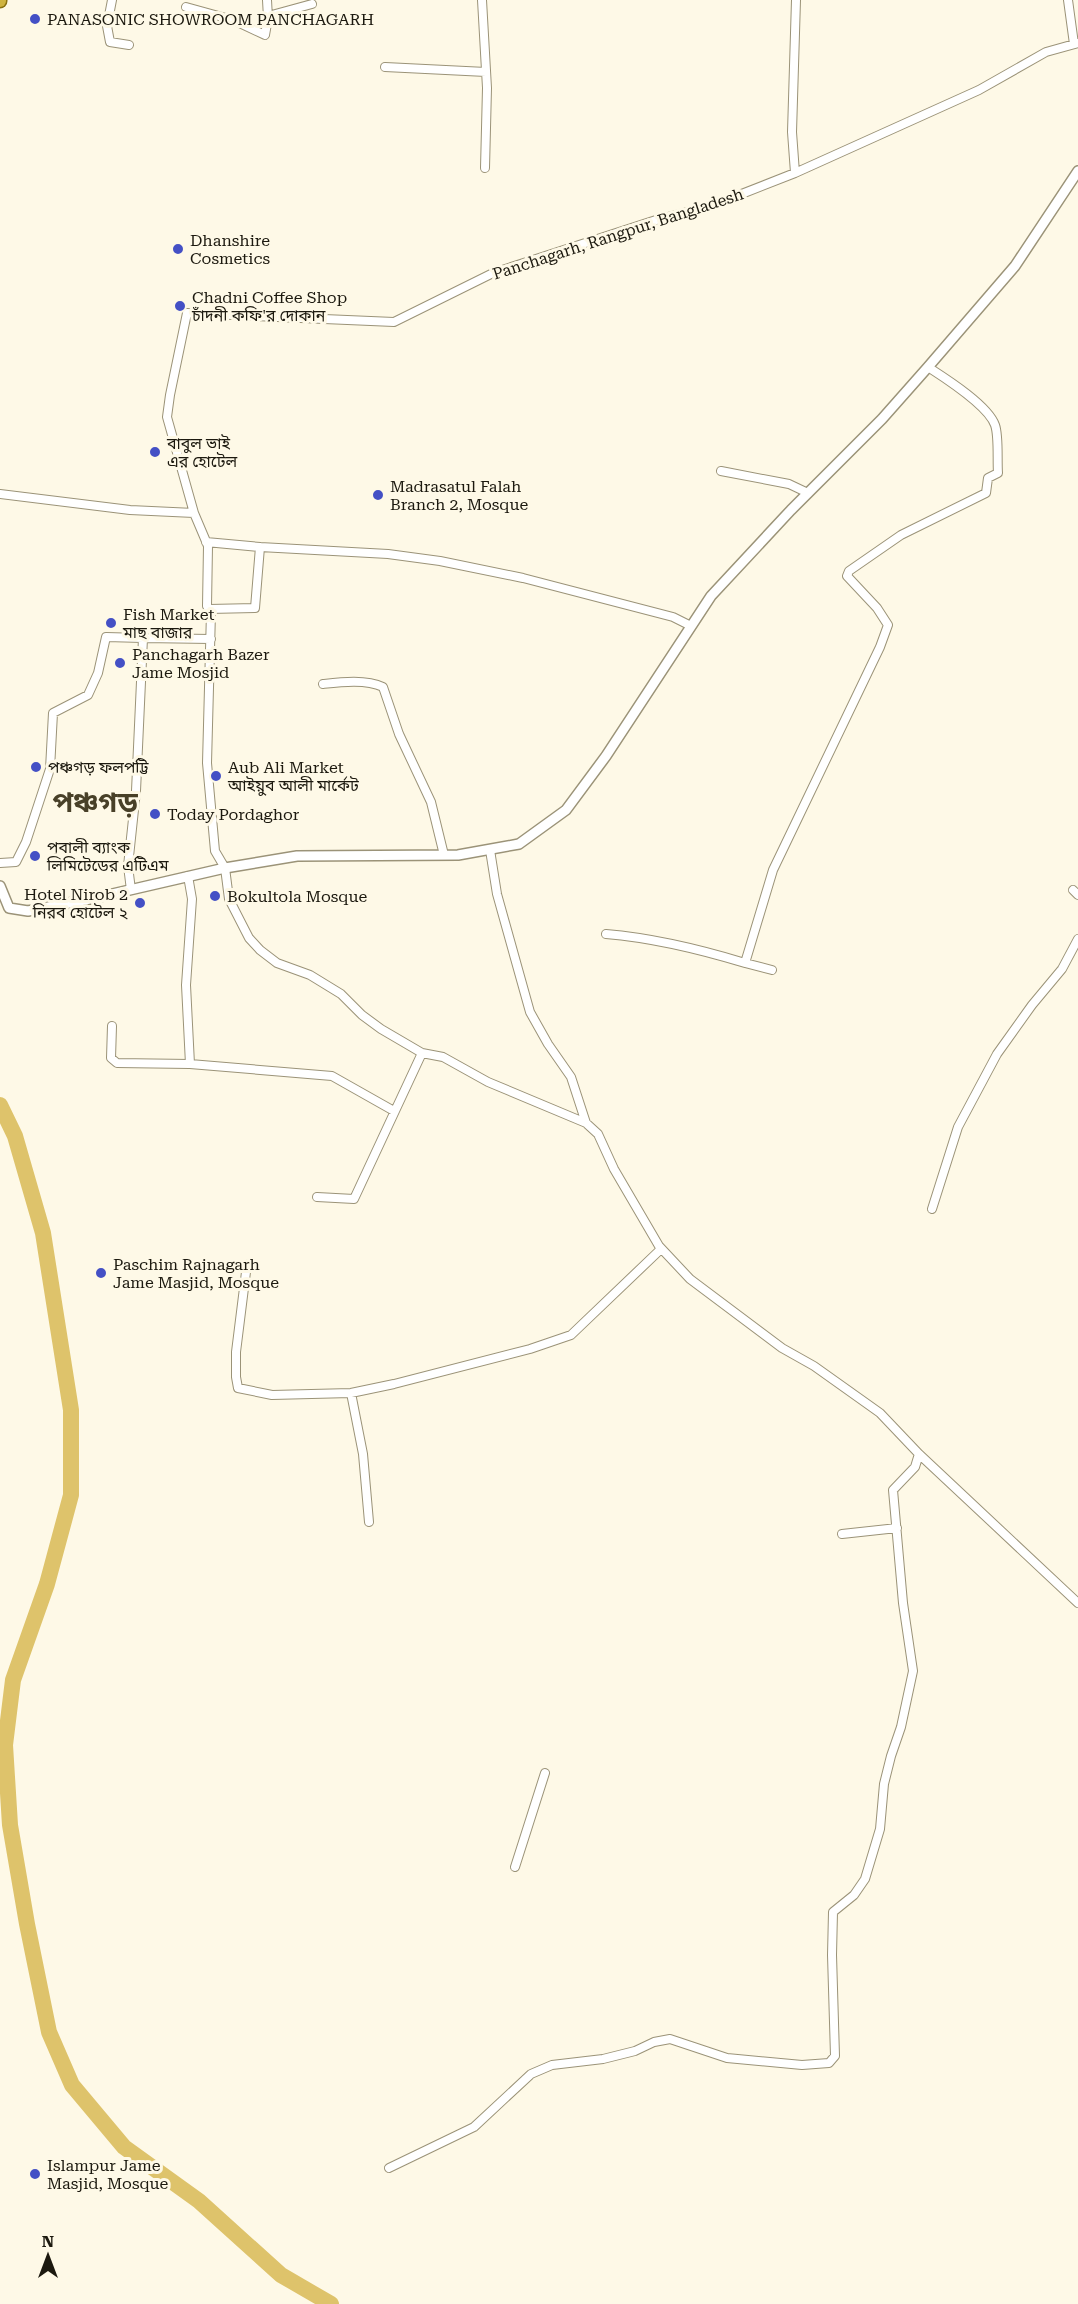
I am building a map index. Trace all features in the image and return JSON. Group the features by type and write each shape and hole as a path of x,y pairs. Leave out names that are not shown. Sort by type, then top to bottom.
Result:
{"street":[{"path":"111,0 107,26 110,42 129,45"},
{"path":"186,8 233,20 265,35 268,16 267,0"},
{"path":"482,0 486,72 485,168"},
{"path":"796,0 792,132 795,173 979,90 1046,52 1076,44 1068,0"},
{"path":"268,16 312,4"},
{"path":"385,67 486,72"},
{"path":"0,886 5,907 28,911 225,868 297,856 444,855 519,844 566,810 606,756 711,596 808,493 882,419 1015,266 1078,171"},
{"name":"Panchagarh, Rangpur, Bangladesh","path":"586,1123 488,1082 443,1057 422,1053 381,1029 362,1015 341,994 310,975 277,963 260,950 249,938 229,899 225,868 215,851 207,763 211,612 207,606 206,542 194,513 167,417 187,313 325,321 394,322 493,273 656,220 711,206 795,173"},
{"path":"745,963 773,870 880,647 888,625 877,608 847,576 849,571 901,535 986,493 988,478 998,473 995,426 988,414 956,385 927,367"},
{"path":"721,471 789,484 808,493"},
{"path":"0,494 130,510 194,513"},
{"path":"206,542 388,554 440,561 523,578 673,617 691,626"},
{"path":"209,609 255,608 260,547"},
{"path":"0,862 16,862 26,842 50,769 53,713 88,695 98,673 106,637 211,639"},
{"path":"131,890 128,866 136,791 143,638"},
{"path":"323,684 358,682 375,683 383,687 399,734 431,802 444,855"},
{"path":"490,850 497,894 530,1012 548,1044 571,1077 586,1123 598,1134 614,1169 661,1249 690,1279 737,1316 782,1348 814,1366 880,1413 919,1454 1078,1603"},
{"path":"188,876 192,899 186,986 190,1064"},
{"path":"606,934 638,936 672,943 772,970"},
{"path":"932,1209 958,1127 997,1054 1025,1014 1062,969 1078,939"},
{"path":"112,1026 111,1058 117,1063 190,1064 332,1076 394,1111"},
{"path":"317,1197 354,1199 422,1053"},
{"path":"247,1264 236,1352 238,1388 272,1395 351,1393 530,1349 571,1335 661,1249"},
{"path":"351,1393 363,1454 369,1522"},
{"path":"389,2168 474,2127 531,2074 552,2065 603,2060 670,2039 727,2058 802,2065 829,2063 836,2056 832,1955 833,1912 854,1895 865,1879 880,1829 884,1784 901,1727 913,1671 903,1603 893,1490 915,1467 919,1454"},
{"path":"842,1534 897,1528"},
{"path":"515,1867 545,1773"}],"waterway":[{"path":"0,1105 15,1136 43,1233 71,1410 71,1495 47,1584 13,1680 5,1745 10,1825 49,2032 72,2085 124,2147 199,2201 281,2275 331,2304"}],"place":[{"name":"PANASONIC SHOWROOM PANCHAGARH","path":"35,19"},
{"name":"Dhanshire Cosmetics","path":"178,249"},
{"name":"Chadni Coffee Shop চাঁদনী কফি'র দোকান","path":"180,306"},
{"name":"বাবুল ভাই এর হোটেল","path":"155,452"},
{"name":"Madrasatul Falah Branch 2, Mosque","path":"378,495"},
{"name":"Fish Market মাছ বাজার","path":"111,623"},
{"name":"Panchagarh Bazer Jame Mosjid","path":"120,663"},
{"name":"পঞ্চগড় ফলপট্টি","path":"36,767"},
{"name":"Aub Ali Market আইয়ুব আলী মার্কেট","path":"216,776"},
{"name":"Today Pordaghor","path":"155,814"},
{"name":"পূবালী ব্যাংক লিমিটেডের এটিএম","path":"35,856"},
{"name":"Bokultola Mosque","path":"215,896"},
{"name":"Hotel Nirob 2 নিরব হোটেল ২","path":"140,903"},
{"name":"Paschim Rajnagarh Jame Masjid, Mosque","path":"101,1273"},
{"name":"Islampur Jame Masjid, Mosque","path":"35,2174"}],"district":[{"name":"পঞ্চগড়","path":"95,802"}]}
